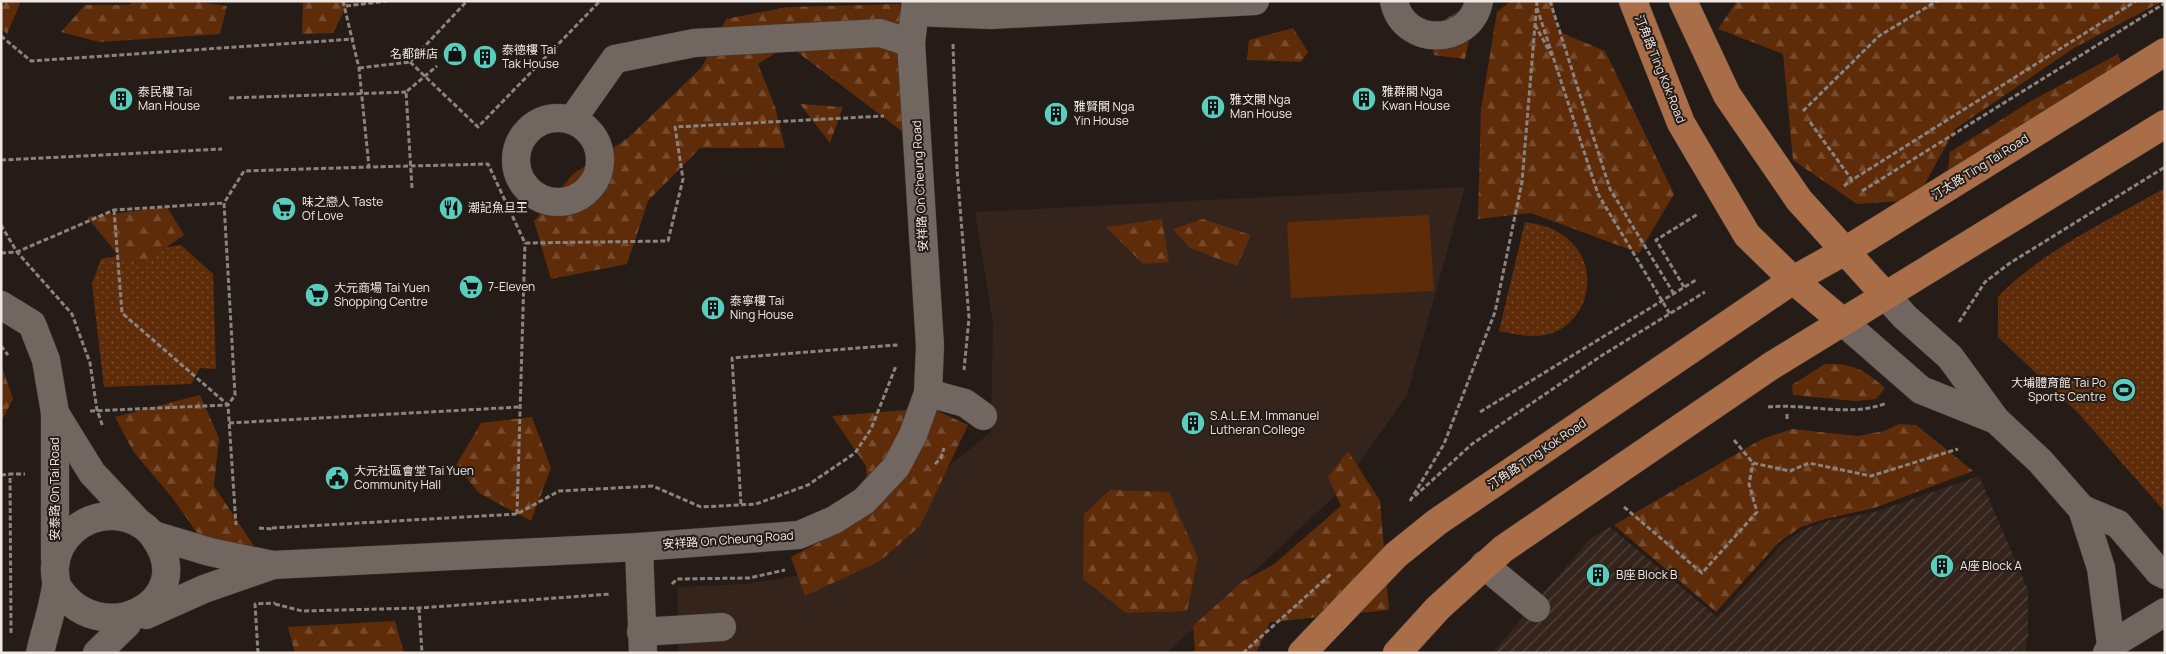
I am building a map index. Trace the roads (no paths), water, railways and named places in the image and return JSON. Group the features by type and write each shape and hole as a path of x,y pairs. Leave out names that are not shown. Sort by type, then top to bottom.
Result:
{"main road":[{"name":"汀角路 Ting Kok Road","path":"1633,1 1681,123 1747,235 1793,280 1842,321"},
{"path":"1684,1 1727,95 1799,200 1886,295"},
{"name":"汀太路 Ting Tai Road","path":"1793,280 1845,251 2165,52"},
{"path":"1397,653 1438,608 1484,565 1528,532 1771,366 2165,124"},
{"name":"汀角路 Ting Kok Road","path":"1302,653 1396,555 1437,522 1793,280"}],"street":[{"path":"916,7 991,15 1255,1"},
{"path":"1394,1 1403,21 1415,31 1429,36 1444,36 1458,31 1470,22 1478,10 1479,1"},
{"name":"安祥路 On Cheung Road","path":"40,653 59,548 70,533 84,522 102,516 121,516 146,529 210,552 273,565 638,547 799,535 834,520 864,502 896,466 913,435 928,393 930,346 911,43 916,7"},
{"path":"572,120 615,59 694,43 880,34 911,43"},
{"path":"1886,295 1906,317 1950,357 1996,420 2040,461 2082,509 2101,568 2109,649 2165,612"},
{"name":"安泰路 On Tai Road","path":"1,305 32,324 46,360 55,412 55,575"},
{"path":"1842,321 1921,390 1996,420"},
{"path":"928,393 965,403 983,416"},
{"name":"安泰路 On Tai Road","path":"55,412 92,473 146,529"},
{"path":"2082,509 2118,524 2159,572 2165,575"},
{"name":"安祥路 On Cheung Road","path":"97,653 156,604 164,588 167,570 163,552 146,529"},
{"path":"638,547 642,642 722,627"},
{"name":"安祥路 On Cheung Road","path":"55,575 64,602 76,615 92,624 110,627 135,620 204,589 273,565"},
{"path":"1484,565 1536,608"}],"place":[{"name":"名都餅店","path":"455,54"},
{"name":"泰德樓 Tai Tak House","path":"485,57"},
{"name":"泰民樓 Tai Man House","path":"121,99"},
{"name":"雅群閣 Nga Kwan House","path":"1364,99"},
{"name":"雅文閣 Nga Man House","path":"1213,107"},
{"name":"雅賢閣 Nga Yin House","path":"1056,114"},
{"name":"潮記魚旦王","path":"451,208"},
{"name":"味之戀人 Taste Of Love","path":"284,209"},
{"name":"7-Eleven","path":"471,287"},
{"name":"大元商場 Tai Yuen Shopping Centre","path":"317,295"},
{"name":"泰寧樓 Tai Ning House","path":"713,308"},
{"name":"大埔體育館 Tai Po Sports Centre","path":"2124,390"},
{"name":"S.A.L.E.M. Immanuel Lutheran College","path":"1193,423"},
{"name":"大元社區會堂 Tai Yuen Community Hall","path":"337,478"},
{"name":"A座 Block A","path":"1942,566"},
{"name":"B座 Block B","path":"1598,575"}]}
